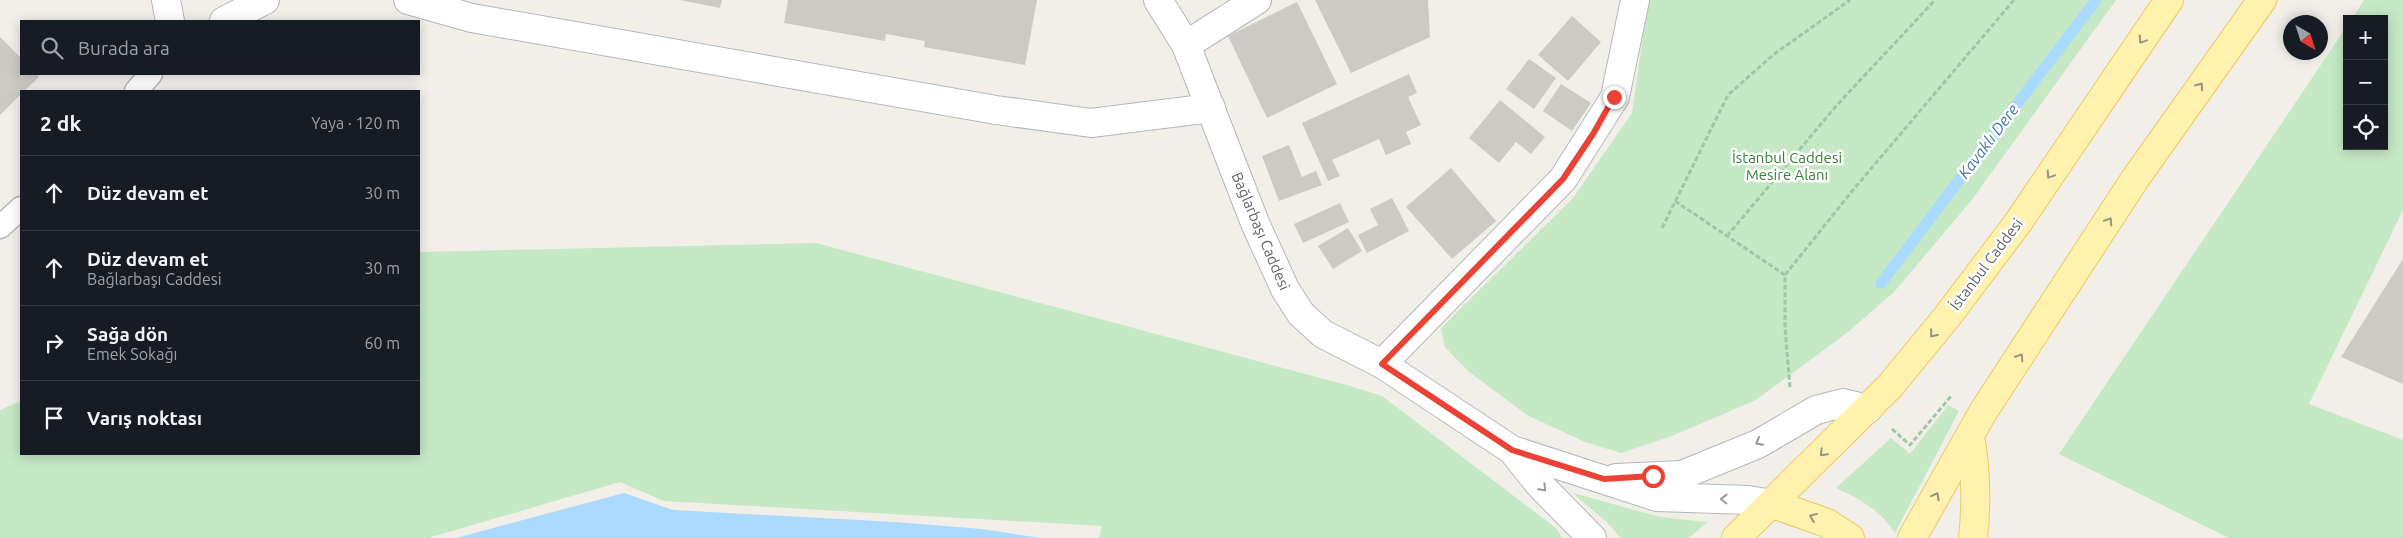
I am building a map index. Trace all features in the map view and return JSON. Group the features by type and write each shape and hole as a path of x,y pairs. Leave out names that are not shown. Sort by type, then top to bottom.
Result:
{"main road":[{"name":"İstanbul Caddesi","path":"1736,538 1773,504 1890,386 1946,318 2017,224 2169,0"},
{"path":"1912,538 1983,412 2135,180 2262,0"},
{"path":"1970,435 1976,471 1976,513 1973,538"},
{"path":"1773,504 1827,523 1850,538"}],"street":[{"path":"166,0 170,20"},
{"path":"226,20 265,0"},
{"path":"408,0 472,18 996,110 1082,122 1091,123 1211,108"},
{"name":"Bağlarbaşı Caddesi","path":"1158,0 1186,45 1255,223 1285,290 1301,314 1323,334 1382,364 1512,450"},
{"path":"1186,45 1257,0"},
{"path":"1382,364 1563,179 1593,134 1614,97 1635,0"},
{"path":"1604,479 1682,475 1758,444 1816,410 1843,403 1868,409"},
{"path":"1512,450 1657,497 1748,500 1773,504"},
{"path":"1512,450 1539,484 1592,538"}],"lane":[{"path":"137,90 150,75"},
{"path":"0,227 20,209"}],"path":[{"path":"1662,228 1728,94 1773,55 1850,0"},
{"path":"1727,236 1837,105 1935,0"},
{"path":"1794,422 1785,328 1785,275 1853,190 2014,0"},
{"path":"1675,201 1785,275"},
{"path":"1868,409 1910,445 1951,395 1983,412"}],"green space":[{"name":"İstanbul Caddesi Mesire Alanı","path":"1648,0 2116,0 1971,201 1894,292 1848,332 1756,400 1672,436 1621,453 1585,442 1527,415 1468,371 1445,347 1441,328 1573,198 1632,113"},
{"path":"2364,0 2403,0 2403,210 2309,404 2403,440 2403,538 2229,538 2059,454 2324,60 2328,60 2328,54 2343,32 2343,150 2388,150 2388,15 2355,15"},
{"path":"816,243 1382,396 1556,528 1562,538 1099,538 1102,526 664,501 620,482 428,538 0,538 0,410 20,401 20,455 420,455 420,252"},
{"path":"1948,405 1959,411 1895,533 1883,518 1869,506 1836,488 1891,438 1910,454"},
{"path":"1573,493 1660,517 1707,522 1689,538 1620,538 1611,526"}],"water":[{"path":"624,493 673,510 895,522 982,529 1040,538 456,538"}],"building":[{"path":"680,0 722,0 720,8"},
{"path":"788,0 1037,0 1025,65 924,47 925,41 886,34 885,41 784,23"},
{"path":"1315,0 1428,0 1430,37 1351,73"},
{"path":"1297,2 1337,84 1267,118 1228,36"},
{"path":"1572,16 1601,42 1568,81 1538,55"},
{"path":"0,37 20,57 20,75 37,75 39,77 25,90 20,90 20,95 0,115"},
{"path":"1529,59 1556,78 1534,109 1506,89"},
{"path":"1409,74 1417,93 1408,97 1421,125 1406,132 1411,144 1386,155 1379,139 1332,160 1340,176 1328,181 1302,123"},
{"path":"1561,84 1591,103 1572,131 1543,111"},
{"path":"1500,100 1545,137 1531,154 1516,142 1499,163 1469,138"},
{"path":"1289,145 1302,177 1316,171 1322,185 1279,201 1262,156"},
{"path":"1451,168 1496,221 1452,259 1406,207"},
{"path":"1392,198 1409,231 1367,253 1358,235 1378,225 1370,209"},
{"path":"1340,203 1349,222 1303,243 1294,224"},
{"path":"1348,228 1362,251 1333,269 1318,246"},
{"path":"2403,259 2403,384 2341,357"}],"waterway":[{"name":"Kavaklı Dere","path":"1881,283 2096,0"}],"route":[{"path":"1614,97 1593,134 1563,179 1382,364 1512,450 1604,479 1653,476"}]}
